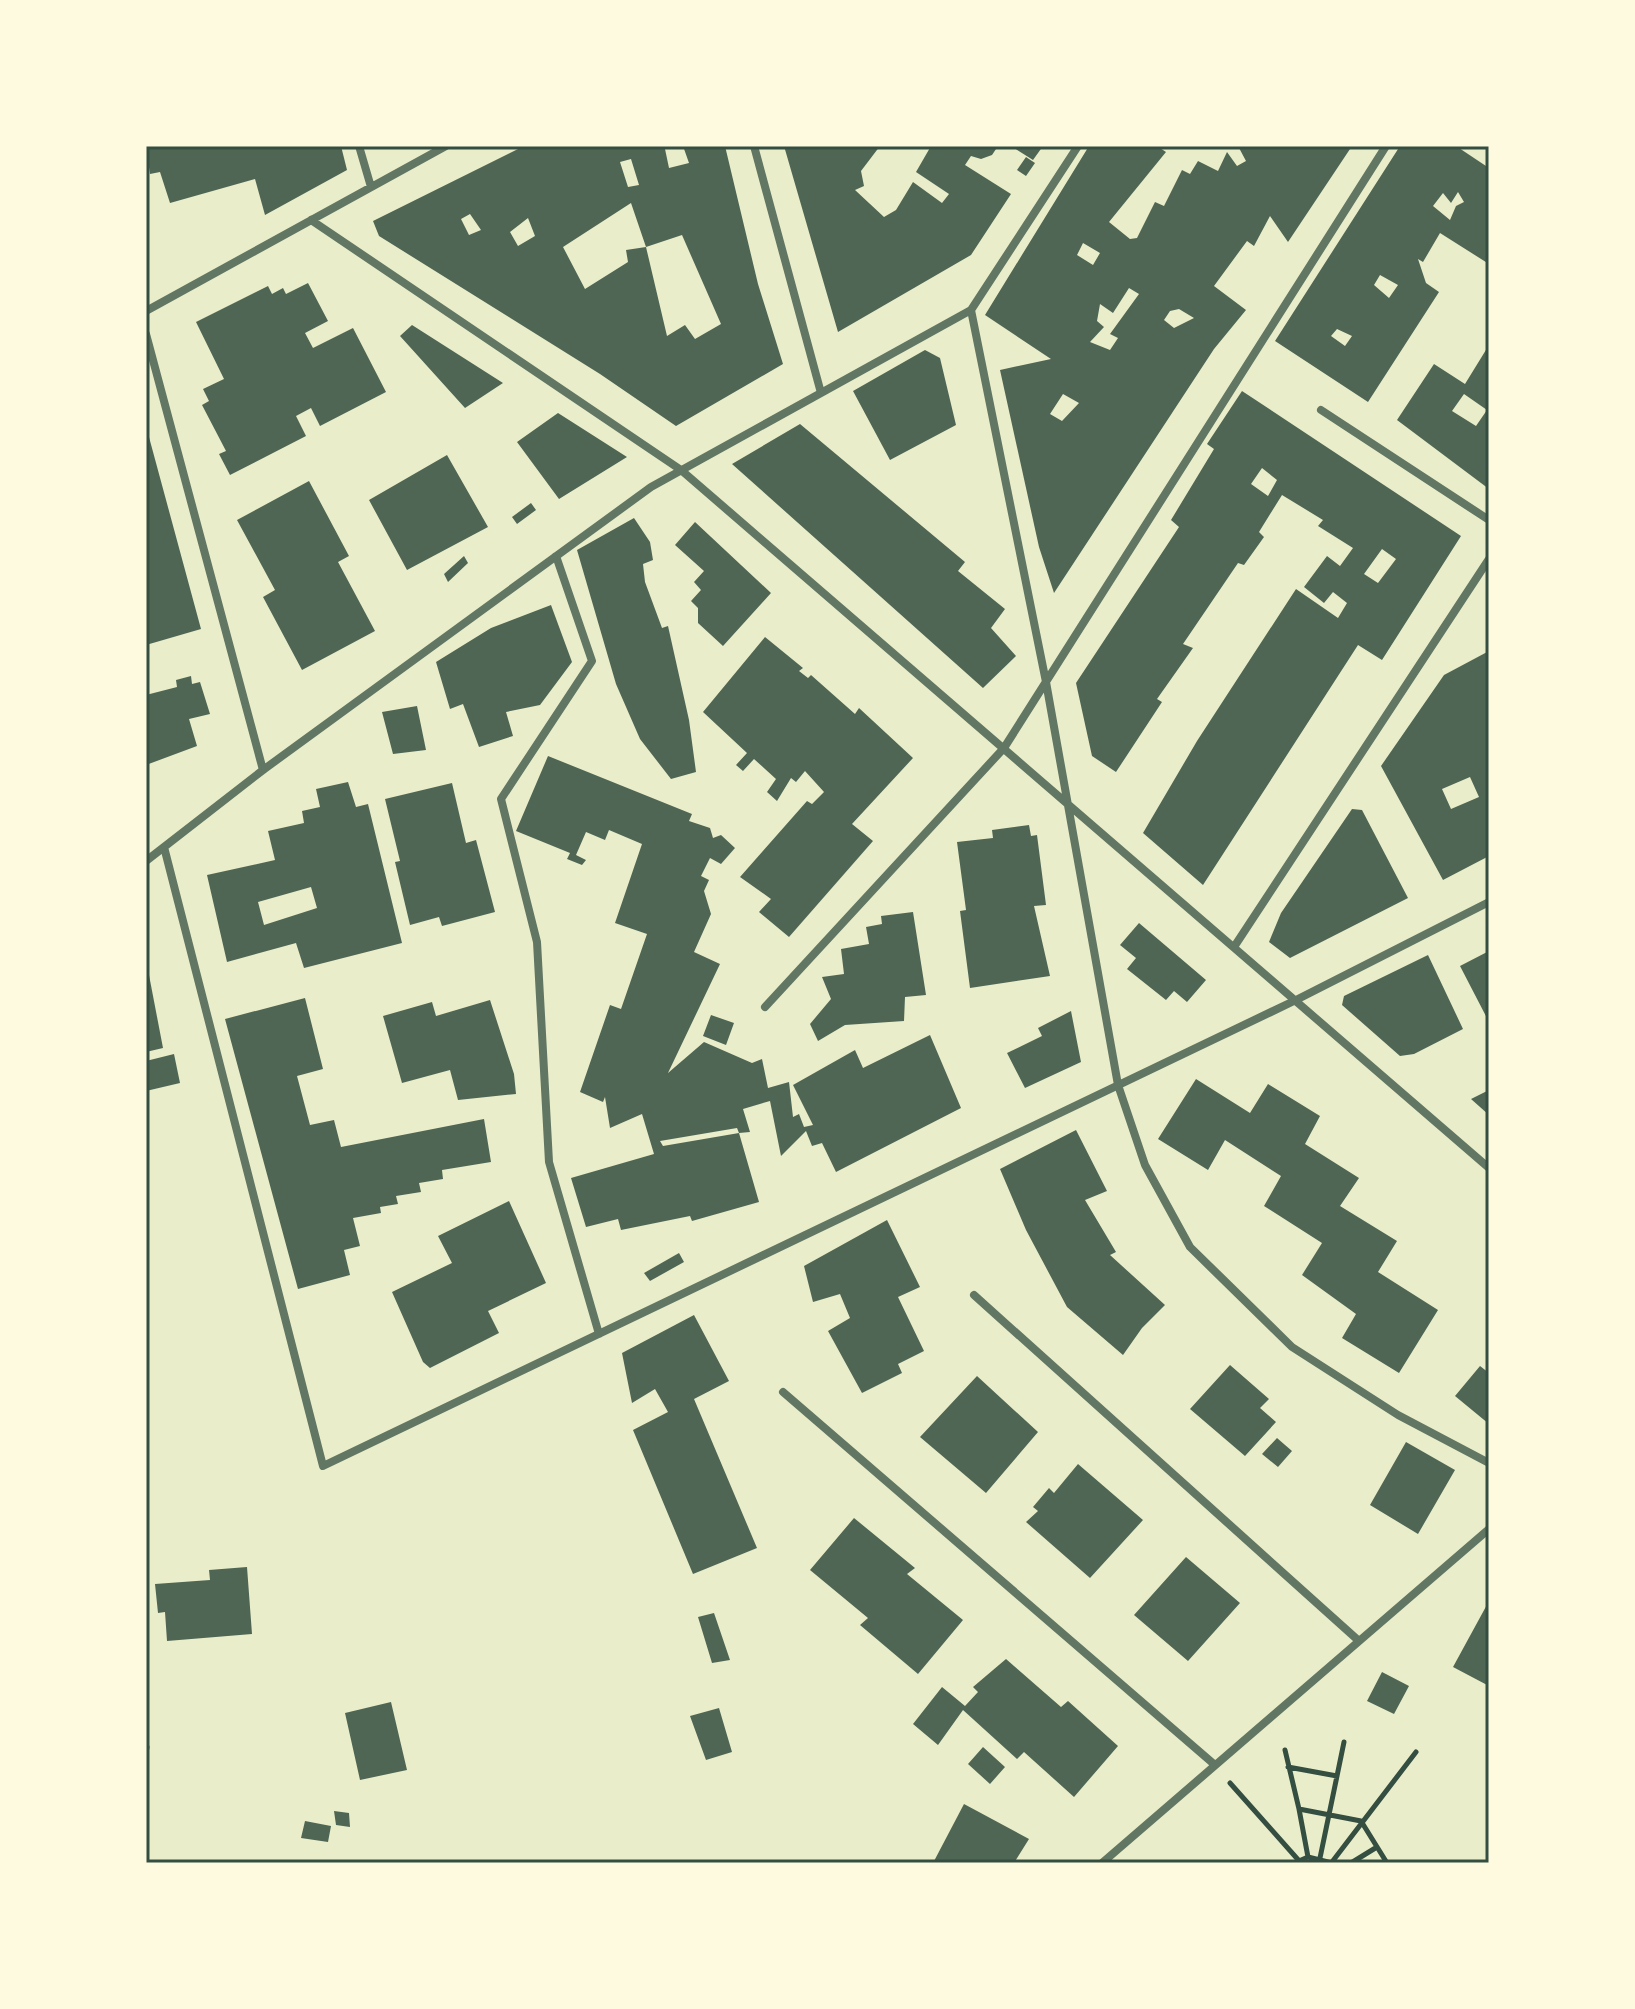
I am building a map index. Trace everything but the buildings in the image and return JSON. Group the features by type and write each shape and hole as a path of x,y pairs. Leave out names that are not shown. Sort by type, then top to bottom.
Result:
{"street":[{"path":"359,146 371,187"},
{"path":"146,311 446,146"},
{"path":"754,146 821,393"},
{"path":"146,861 263,770 651,487 971,310 1078,146"},
{"path":"765,1007 1004,748 1386,146"},
{"path":"311,220 681,470 1489,1168"},
{"path":"971,310 1046,682 1118,1085 1145,1165 1190,1247 1292,1347 1398,1415 1489,1463"},
{"path":"146,334 263,770"},
{"path":"1321,410 1489,520"},
{"path":"556,556 592,661 501,799 537,942 549,1162 599,1334"},
{"path":"1234,947 1489,559"},
{"path":"164,847 323,1466 1296,1000 1489,902"},
{"path":"974,1295 1359,1641"},
{"path":"783,1392 1215,1765"},
{"path":"1102,1863 1489,1529"}],"path":[{"path":"1320,1858 1344,1742"},
{"path":"1285,1750 1308,1857"},
{"path":"1230,1784 1300,1862 1308,1857 1332,1862 1416,1752"},
{"path":"1288,1767 1337,1776"},
{"path":"1299,1809 1361,1821 1387,1863"},
{"path":"1351,1863 1377,1847"}]}
